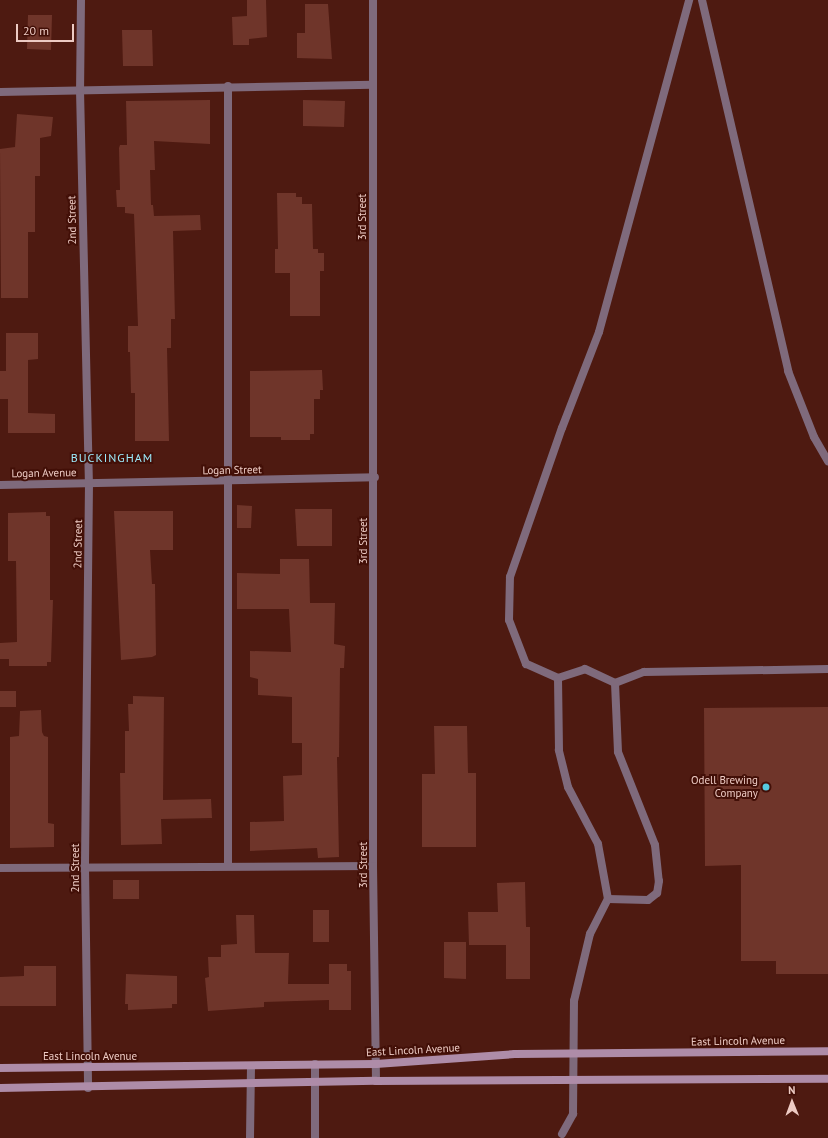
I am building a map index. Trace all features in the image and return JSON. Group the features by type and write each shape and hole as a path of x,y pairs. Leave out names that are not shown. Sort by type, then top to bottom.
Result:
{"street":[{"name":"2nd Street","path":"81,0 80,90 89,484 85,867 88,1088"},
{"name":"3rd Street","path":"373,0 372,85 375,477 374,866 376,1081"},
{"path":"689,0 600,332 562,428 510,577 509,620 526,664 558,678 585,669 616,683 644,672 828,669"},
{"path":"702,0 788,371 814,437 828,461"},
{"path":"0,92 228,86 372,85"},
{"path":"228,86 228,866"},
{"name":"Logan Street","path":"89,484 229,482 375,477"},
{"name":"Logan Avenue","path":"0,485 89,484"},
{"path":"558,678 559,750 568,787 598,844 608,899 590,934 574,1002 572,1053 573,1114 562,1134"},
{"path":"608,899 648,900 657,893 659,881 655,845 618,752 616,683"},
{"path":"0,868 374,866"},
{"name":"East Lincoln Avenue","path":"0,1068 376,1064 515,1054 828,1051"},
{"path":"315,1064 315,1138"},
{"path":"250,1138 251,1066"},
{"path":"0,1088 88,1088 376,1081 828,1079"}],"building":[{"path":"247,0 266,0 267,37 249,39 249,45 233,45 232,17 247,16"},
{"path":"305,4 328,4 332,59 297,58 297,33 305,33"},
{"path":"28,15 52,15 51,50 27,49"},
{"path":"122,30 152,30 153,66 123,66"},
{"path":"210,100 210,144 154,141 155,170 150,170 151,205 153,205 154,216 200,215 201,230 173,231 175,319 171,319 171,348 167,348 169,441 135,441 135,393 131,393 130,352 128,352 128,326 138,326 134,214 125,213 125,207 117,207 116,190 120,190 119,148 120,145 127,145 126,101"},
{"path":"303,100 345,101 344,127 303,126"},
{"path":"17,114 53,117 51,136 40,138 40,176 35,176 35,232 28,232 28,298 1,298 0,149 15,147"},
{"path":"277,193 296,193 296,197 302,197 302,204 312,204 313,249 318,249 318,253 324,253 324,271 320,271 320,316 290,316 290,273 275,273 275,249 278,249"},
{"path":"6,333 38,333 38,359 28,360 28,413 55,414 55,433 8,433 8,399 0,399 0,371 6,371"},
{"path":"322,370 323,390 320,390 320,399 314,399 314,434 310,434 310,440 281,440 281,437 250,437 250,371"},
{"path":"237,505 252,506 251,528 237,528"},
{"path":"295,509 332,509 332,546 297,546"},
{"path":"114,511 173,511 173,550 150,550 152,584 155,584 156,655 152,657 121,660"},
{"path":"46,512 46,516 50,516 50,600 53,600 51,662 47,662 47,666 9,666 9,659 0,659 0,643 17,642 16,561 8,561 8,513"},
{"path":"280,559 309,559 310,603 335,603 334,644 345,646 344,668 340,668 339,757 337,757 339,857 318,858 317,848 250,851 250,822 284,821 283,776 302,775 302,743 292,743 292,697 258,695 258,679 250,677 250,651 291,652 289,609 237,609 237,573 280,574"},
{"path":"0,691 16,691 16,707 0,707"},
{"path":"133,696 164,697 163,800 211,799 212,818 161,819 162,844 121,845 120,773 125,773 125,731 129,731 128,704 133,704"},
{"name":"Odell Brewing Company","path":"828,707 828,974 776,974 776,961 741,961 741,865 705,866 704,708"},
{"path":"41,710 42,732 44,736 48,737 48,823 54,824 54,847 10,848 10,737 19,736 20,711"},
{"path":"434,726 467,726 468,773 476,773 476,847 422,847 422,774 435,774"},
{"path":"113,880 139,880 139,899 113,899"},
{"path":"525,882 526,927 530,927 530,979 506,979 506,945 469,945 468,912 498,912 497,883"},
{"path":"313,910 329,910 329,942 313,942"},
{"path":"236,915 254,915 255,953 289,953 288,984 329,984 329,964 347,964 347,971 351,971 351,1010 329,1010 329,1000 264,1002 264,1007 208,1011 205,978 209,977 208,957 221,957 221,945 237,944"},
{"path":"444,942 466,942 466,979 444,978"},
{"path":"24,966 56,966 56,1006 0,1006 0,977 24,976"},
{"path":"126,974 177,976 177,1004 172,1004 172,1008 128,1010 128,1004 125,1004"}],"place":[{"name":"Odell Brewing Company","path":"766,787"}],"district":[{"name":"BUCKINGHAM","path":"112,458"}]}
